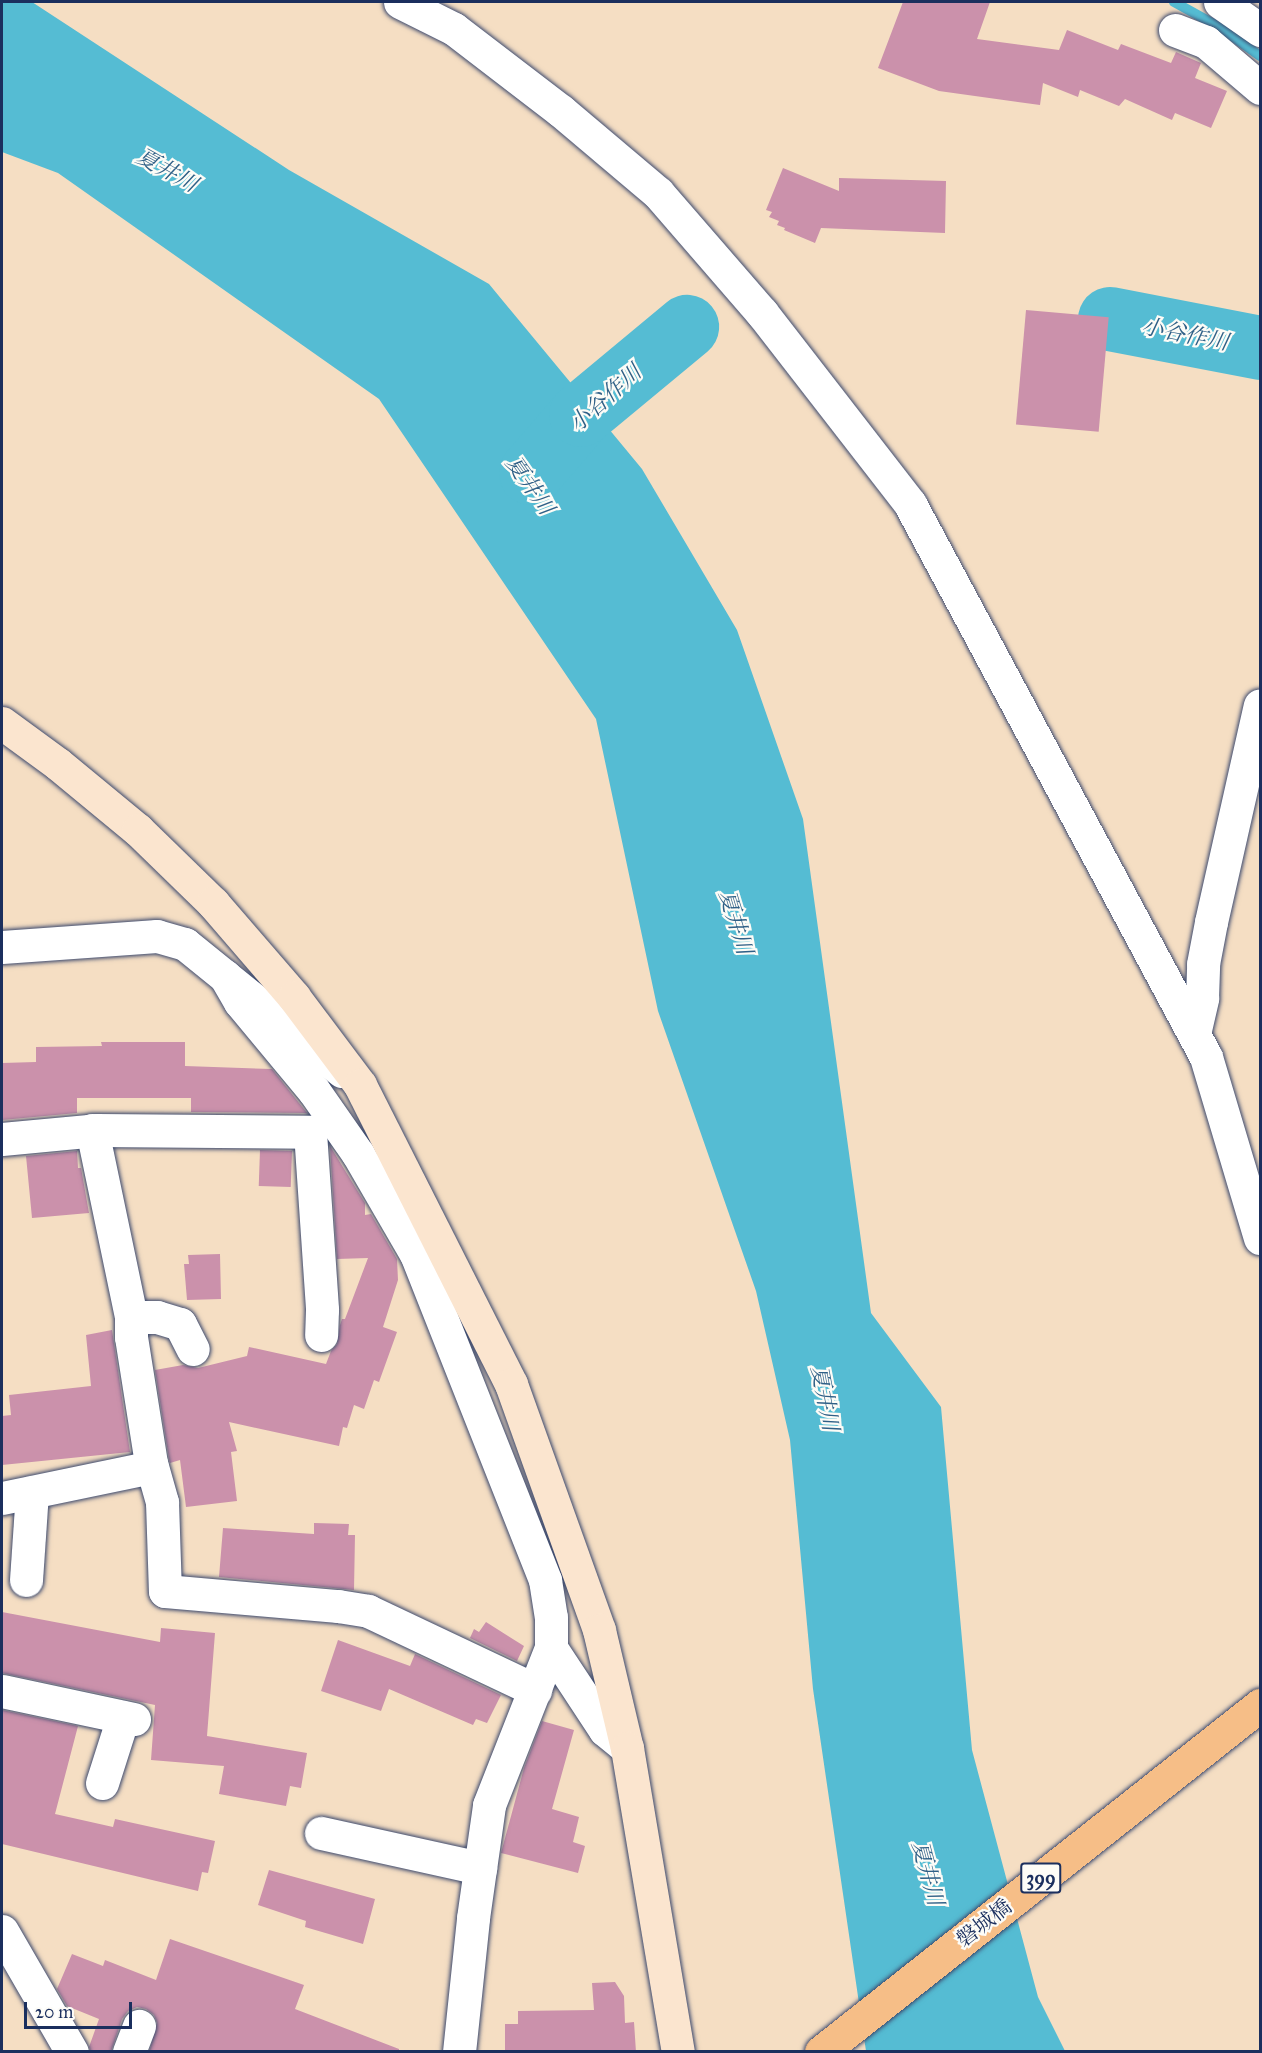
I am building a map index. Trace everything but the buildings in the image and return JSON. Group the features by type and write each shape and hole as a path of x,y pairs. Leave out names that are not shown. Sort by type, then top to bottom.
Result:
{"highway":[{"name":"磐城橋","path":"821,2052 1260,1705"}],"street":[{"path":"400,2 454,29 561,111 658,193 762,313 910,504 1206,1058 1260,1238"},
{"path":"1220,2 1260,30"},
{"path":"1175,30 1206,42 1260,88"},
{"path":"1194,1034 1202,998 1205,953 1248,819 1260,705"},
{"path":"2,723 58,764 138,830 213,903 294,997 360,1085 511,1384 599,1630 627,1748 678,2052"},
{"path":"2,947 157,936 185,944 360,1085"},
{"path":"225,976 240,1002 314,1091 358,1154 416,1254 545,1580 551,1617 551,1648 489,1805 459,2052"},
{"path":"92,1130 131,1317 131,1337 152,1467 162,1502 165,1591 338,1605 368,1611 535,1690"},
{"path":"2,1139 92,1130 310,1132 322,1310 321,1335"},
{"path":"131,1317 157,1317 180,1324 193,1349"},
{"path":"26,1580 17,1495 152,1467"},
{"path":"551,1648 605,1730 627,1748"},
{"path":"2,1691 128,1718 102,1783"},
{"path":"321,1833 480,1868"},
{"path":"2,1931 72,2052"}],"water":[{"name":"夏井川","path":"2,2 32,2 289,170 489,284 642,469 737,630 803,819 871,1313 941,1407 972,1750 1038,1997 1065,2051 866,2051 813,1689 790,1440 756,1291 658,1011 596,719 379,399 58,173 2,152"}],"waterway":[{"path":"1174,2 1221,28 1260,56"},
{"name":"小谷作川","path":"1110,319 1260,348"},
{"name":"小谷作川","path":"531,473 581,415 687,327"}]}
